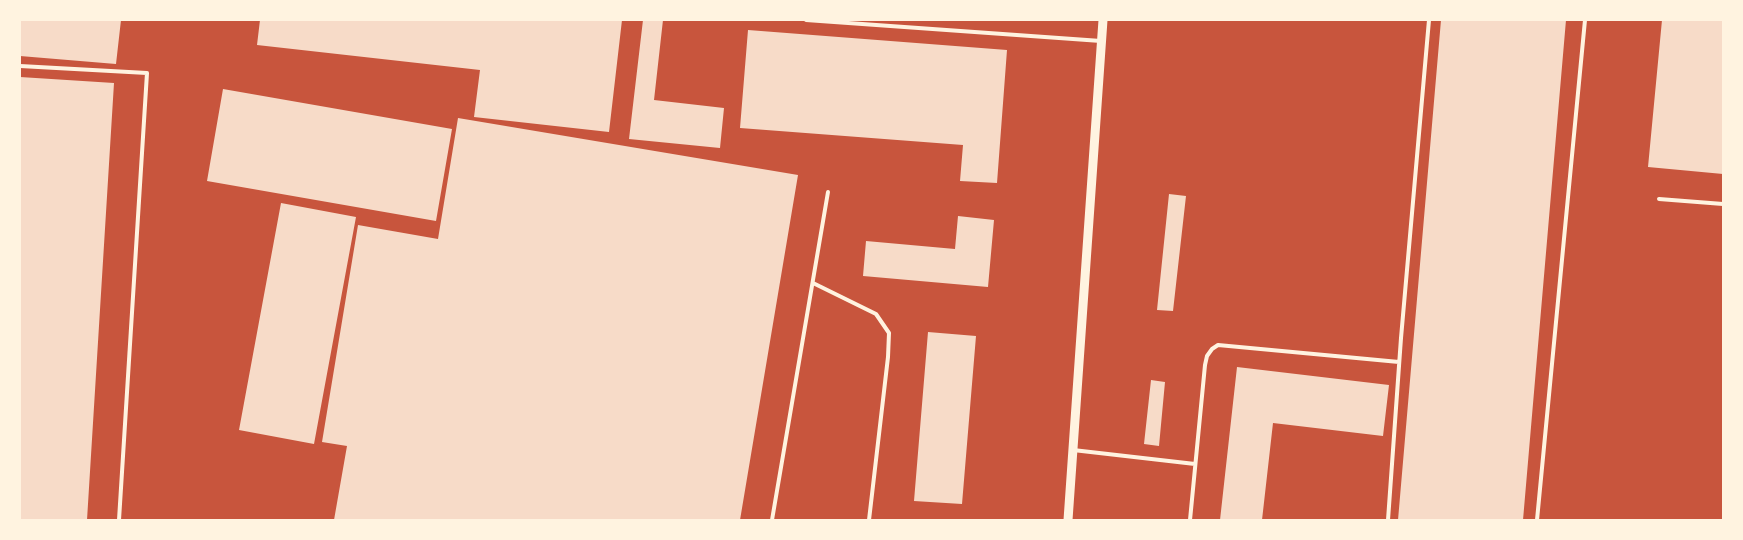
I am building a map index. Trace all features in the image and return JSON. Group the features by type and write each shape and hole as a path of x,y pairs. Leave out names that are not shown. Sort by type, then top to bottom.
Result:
{"street":[{"path":"1068,520 1103,20"}],"lane":[{"path":"806,20 1102,41"},
{"path":"1388,520 1399,362 1429,20"},
{"path":"1537,520 1585,20"},
{"path":"20,66 147,73 119,520"},
{"path":"772,520 828,192"},
{"path":"1659,199 1723,204"},
{"path":"813,283 876,314 889,333 888,357 869,520"},
{"path":"1190,520 1207,356 1212,349 1218,345 1399,362"},
{"path":"1073,450 1195,464"}],"building":[{"path":"20,20 121,20 116,64 20,56"},
{"path":"260,20 622,20 609,132 474,117 480,70 257,45"},
{"path":"643,20 663,20 654,100 724,108 720,148 629,139"},
{"path":"1441,20 1566,20 1523,520 1398,520"},
{"path":"1662,20 1723,20 1723,174 1648,167"},
{"path":"748,30 1007,50 997,183 960,181 963,145 740,128"},
{"path":"20,77 114,83 87,520 20,520"},
{"path":"223,89 452,129 436,221 207,181"},
{"path":"458,118 798,175 740,520 334,520 347,446 322,442 358,225 438,239"},
{"path":"1169,194 1186,196 1173,311 1157,310"},
{"path":"281,203 356,217 314,444 239,430"},
{"path":"958,216 994,220 988,287 863,276 866,241 955,249"},
{"path":"928,332 976,336 962,504 914,501"},
{"path":"1237,367 1389,385 1383,436 1273,423 1262,520 1220,520"},
{"path":"1151,380 1165,382 1159,446 1144,444"}]}
